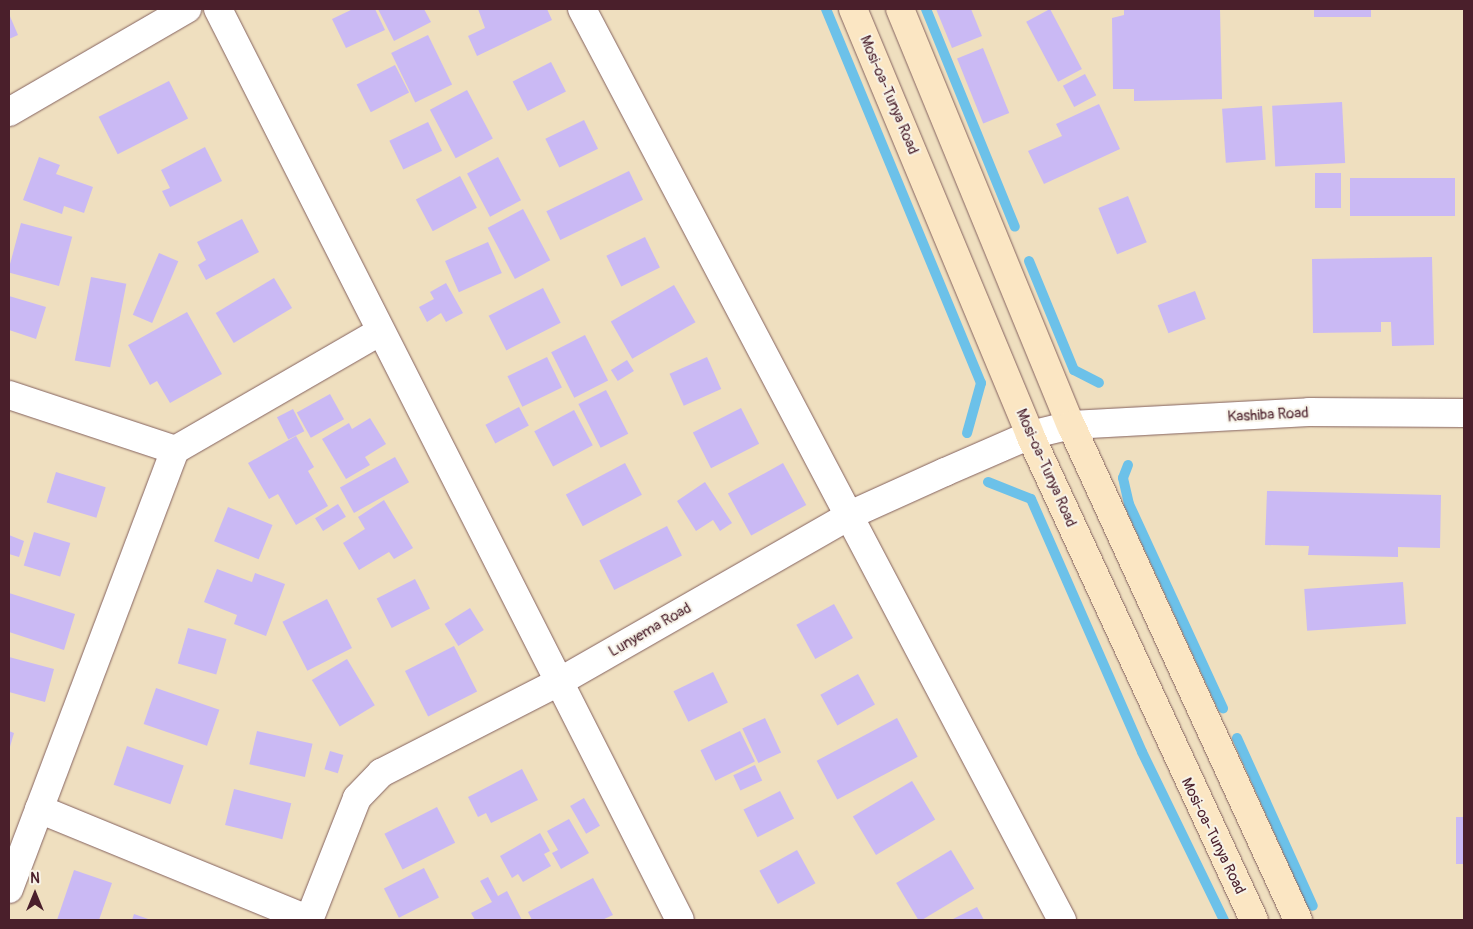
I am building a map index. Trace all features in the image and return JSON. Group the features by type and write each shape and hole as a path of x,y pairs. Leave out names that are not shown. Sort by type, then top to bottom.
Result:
{"main road":[{"name":"Mosi-oa-Tunya Road","path":"853,9 1030,435 1254,920"},
{"path":"900,9 1072,425 1298,920"}],"street":[{"path":"9,112 187,9"},
{"path":"218,9 379,332 680,920"},
{"path":"582,9 852,514 1062,920"},
{"path":"9,889 175,450 379,332"},
{"path":"9,395 175,450"},
{"name":"Kashiba Road","path":"1072,425 1309,412 1464,413"},
{"name":"Lunyema Road","path":"310,920 357,798 381,773 559,682 852,514 1030,435 1072,425"},
{"path":"39,809 310,920"}],"building":[{"path":"353,9 375,9 385,30 346,48 332,19"},
{"path":"378,9 424,9 431,22 394,41"},
{"path":"478,9 547,9 552,20 477,56 468,36 485,28"},
{"path":"936,9 971,9 982,36 952,48"},
{"path":"1050,9 1082,69 1058,82 1026,22"},
{"path":"1124,9 1220,9 1222,99 1134,101 1134,89 1113,89 1112,18 1124,15"},
{"path":"1314,9 1371,9 1371,17 1314,17"},
{"path":"9,14 18,35 9,39"},
{"path":"428,35 452,84 415,102 391,53"},
{"path":"983,48 1009,113 983,123 957,58"},
{"path":"551,62 566,91 528,111 513,82"},
{"path":"395,65 409,93 371,112 357,85"},
{"path":"1085,74 1096,95 1074,107 1063,86"},
{"path":"169,81 188,118 118,154 99,117"},
{"path":"467,90 493,139 456,158 430,110"},
{"path":"1342,102 1345,163 1275,167 1272,106"},
{"path":"1099,104 1120,149 1044,184 1028,151 1062,136 1056,124"},
{"path":"1262,106 1266,160 1226,163 1222,109"},
{"path":"584,120 598,149 559,168 545,139"},
{"path":"428,122 442,151 403,170 389,141"},
{"path":"205,147 222,181 170,207 162,191 170,188 161,170"},
{"path":"39,157 60,165 56,174 93,187 84,213 64,206 62,214 23,200"},
{"path":"498,157 521,200 490,217 467,173"},
{"path":"629,171 643,200 560,240 546,211"},
{"path":"1315,173 1341,173 1341,208 1315,208"},
{"path":"460,176 477,208 433,231 416,199"},
{"path":"1350,178 1455,178 1455,216 1350,216"},
{"path":"1128,196 1147,242 1117,254 1098,208"},
{"path":"523,209 550,260 515,279 488,228"},
{"path":"242,219 259,252 206,280 198,265 206,260 197,242"},
{"path":"21,223 72,237 59,286 9,273"},
{"path":"645,237 660,268 621,286 606,256"},
{"path":"488,242 502,273 459,292 445,261"},
{"path":"159,253 178,261 152,323 133,315"},
{"path":"1432,257 1434,345 1392,346 1391,322 1381,322 1381,332 1313,333 1312,259"},
{"path":"91,277 126,284 110,367 75,360"},
{"path":"274,278 292,308 234,343 216,313"},
{"path":"446,283 463,313 446,322 441,313 427,322 419,307 434,299 430,292"},
{"path":"674,285 696,322 632,359 611,322"},
{"path":"543,288 561,323 506,350 489,316"},
{"path":"1195,291 1206,319 1168,333 1158,305"},
{"path":"9,296 46,307 36,339 9,330"},
{"path":"187,312 222,374 170,403 157,381 150,385 128,345"},
{"path":"585,335 608,380 574,398 551,352"},
{"path":"547,357 562,388 522,407 507,376"},
{"path":"707,357 721,389 684,406 670,374"},
{"path":"627,360 634,371 618,381 611,370"},
{"path":"606,390 628,434 601,448 578,404"},
{"path":"330,394 344,419 311,438 297,412"},
{"path":"519,407 529,426 495,443 485,425"},
{"path":"741,408 759,444 711,468 693,433"},
{"path":"293,409 304,431 288,439 277,417"},
{"path":"574,410 593,445 553,466 534,431"},
{"path":"370,418 386,444 365,457 370,465 346,479 322,439 349,423 352,429"},
{"path":"296,436 314,467 308,471 328,506 296,525 278,494 269,499 248,463"},
{"path":"395,457 409,482 354,513 340,488"},
{"path":"625,463 642,495 583,526 566,494"},
{"path":"783,463 806,505 751,536 728,494"},
{"path":"56,472 106,487 96,518 47,503"},
{"path":"705,482 732,523 720,531 713,520 696,531 677,501"},
{"path":"1267,491 1441,495 1440,548 1398,547 1398,557 1308,555 1309,546 1265,545"},
{"path":"384,500 413,548 394,559 389,552 359,570 343,543 365,529 358,517"},
{"path":"338,504 346,517 323,531 315,518"},
{"path":"228,507 273,525 259,559 214,541"},
{"path":"667,526 682,555 614,590 599,561"},
{"path":"34,532 70,543 60,577 24,565"},
{"path":"9,535 24,541 19,557 9,554"},
{"path":"217,569 252,582 255,573 285,584 266,636 234,624 237,615 204,602"},
{"path":"415,579 430,608 392,628 377,599"},
{"path":"1403,582 1406,624 1307,631 1304,589"},
{"path":"9,593 75,614 64,650 9,632"},
{"path":"327,599 352,648 307,671 282,622"},
{"path":"834,604 853,638 815,659 796,625"},
{"path":"470,608 484,630 458,646 445,624"},
{"path":"188,628 226,639 216,675 178,664"},
{"path":"454,646 477,691 428,716 405,671"},
{"path":"9,657 54,669 45,702 9,692"},
{"path":"347,659 375,705 340,726 312,680"},
{"path":"713,672 728,703 688,722 673,691"},
{"path":"858,674 875,705 837,725 820,695"},
{"path":"156,688 219,710 207,746 144,724"},
{"path":"765,718 781,752 758,763 742,729"},
{"path":"897,718 918,757 837,800 817,761"},
{"path":"9,731 14,733 9,750"},
{"path":"257,731 313,744 305,777 249,764"},
{"path":"740,731 755,762 715,781 700,750"},
{"path":"127,746 184,766 170,804 114,785"},
{"path":"330,751 343,755 338,773 324,769"},
{"path":"755,765 762,780 740,791 733,775"},
{"path":"522,769 538,800 491,823 486,813 478,817 468,797"},
{"path":"912,781 935,820 876,855 853,817"},
{"path":"234,789 291,803 282,839 225,825"},
{"path":"780,791 794,819 758,837 743,810"},
{"path":"584,798 600,826 586,834 570,806"},
{"path":"437,807 455,843 403,869 384,834"},
{"path":"1456,817 1464,817 1464,864 1456,864"},
{"path":"569,819 589,853 561,869 552,853 558,850 547,831"},
{"path":"540,833 550,851 544,854 551,866 523,882 518,874 512,878 500,856"},
{"path":"797,850 815,883 778,904 759,871"},
{"path":"951,850 974,889 922,920 918,920 896,883"},
{"path":"424,868 439,897 399,918 384,888"},
{"path":"74,870 112,883 99,920 57,920"},
{"path":"488,877 498,896 507,891 522,920 475,920 471,913 492,902 480,881"},
{"path":"593,878 613,915 602,920 532,920 528,912"},
{"path":"977,907 984,920 951,920"},
{"path":"134,914 151,920 132,920"}],"waterway":[{"path":"826,9 981,383 967,433"},
{"path":"926,9 1015,227"},
{"path":"1029,261 1074,370 1099,383"},
{"path":"1128,465 1123,478 1129,504 1223,708"},
{"path":"988,482 1031,499 1142,752 1224,920"},
{"path":"1237,738 1313,906"}]}
